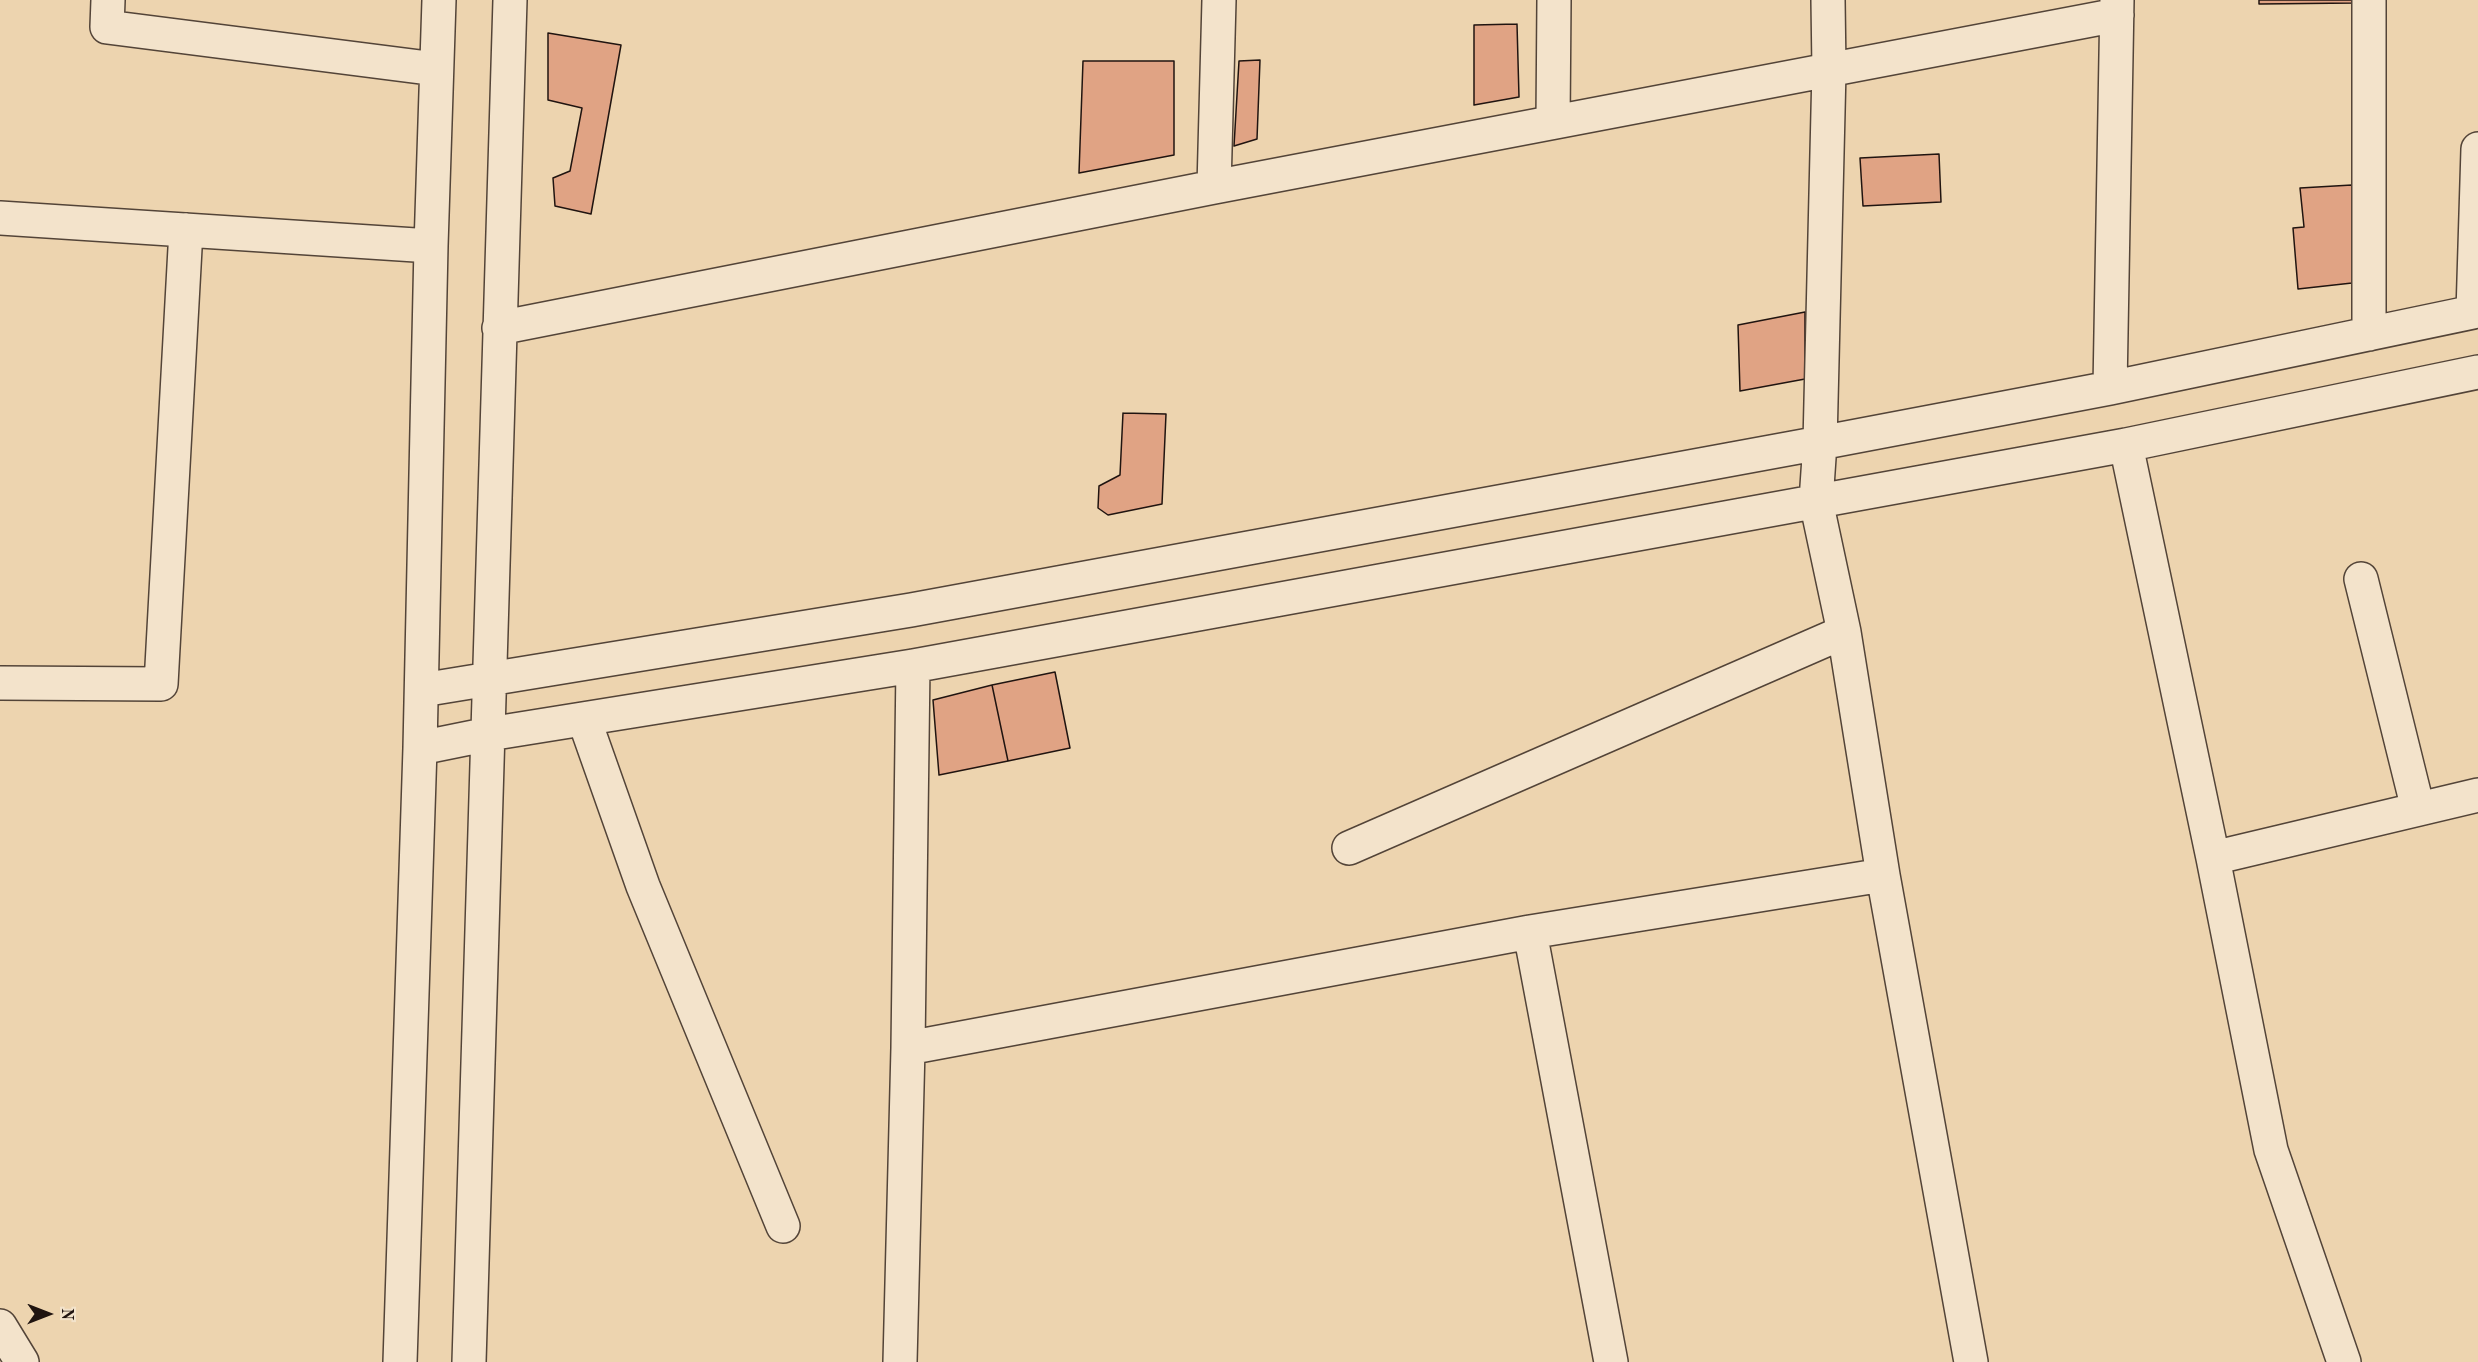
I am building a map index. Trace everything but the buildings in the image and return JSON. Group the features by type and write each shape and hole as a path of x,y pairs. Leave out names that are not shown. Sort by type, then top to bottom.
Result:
{"street":[{"path":"108,0 107,27 436,69"},
{"path":"400,1362 422,690 430,246 438,0"},
{"path":"469,1362 510,0"},
{"path":"1214,187 1219,0"},
{"path":"1553,122 1554,0"},
{"path":"1828,0 1829,70 1820,443 1816,501 1844,632 1883,875 1971,1362"},
{"path":"2369,0 2369,334"},
{"path":"499,328 1214,187 1829,70 2117,7 2110,388"},
{"path":"422,690 923,608 1820,443 2110,388 2475,311 2478,149"},
{"path":"0,218 430,246"},
{"path":"0,683 161,684 186,230"},
{"path":"420,748 489,734 913,666 2126,445 2478,372"},
{"path":"2126,445 2213,858 2271,1150 2344,1362"},
{"path":"2361,579 2418,809"},
{"path":"1349,848 1844,632"},
{"path":"900,1362 908,1048 913,666"},
{"path":"584,719 642,886 783,1226"},
{"path":"2213,858 2478,795"},
{"path":"908,1048 1530,932 1883,875"},
{"path":"1530,932 1611,1362"},
{"path":"0,1326 22,1362"}]}
